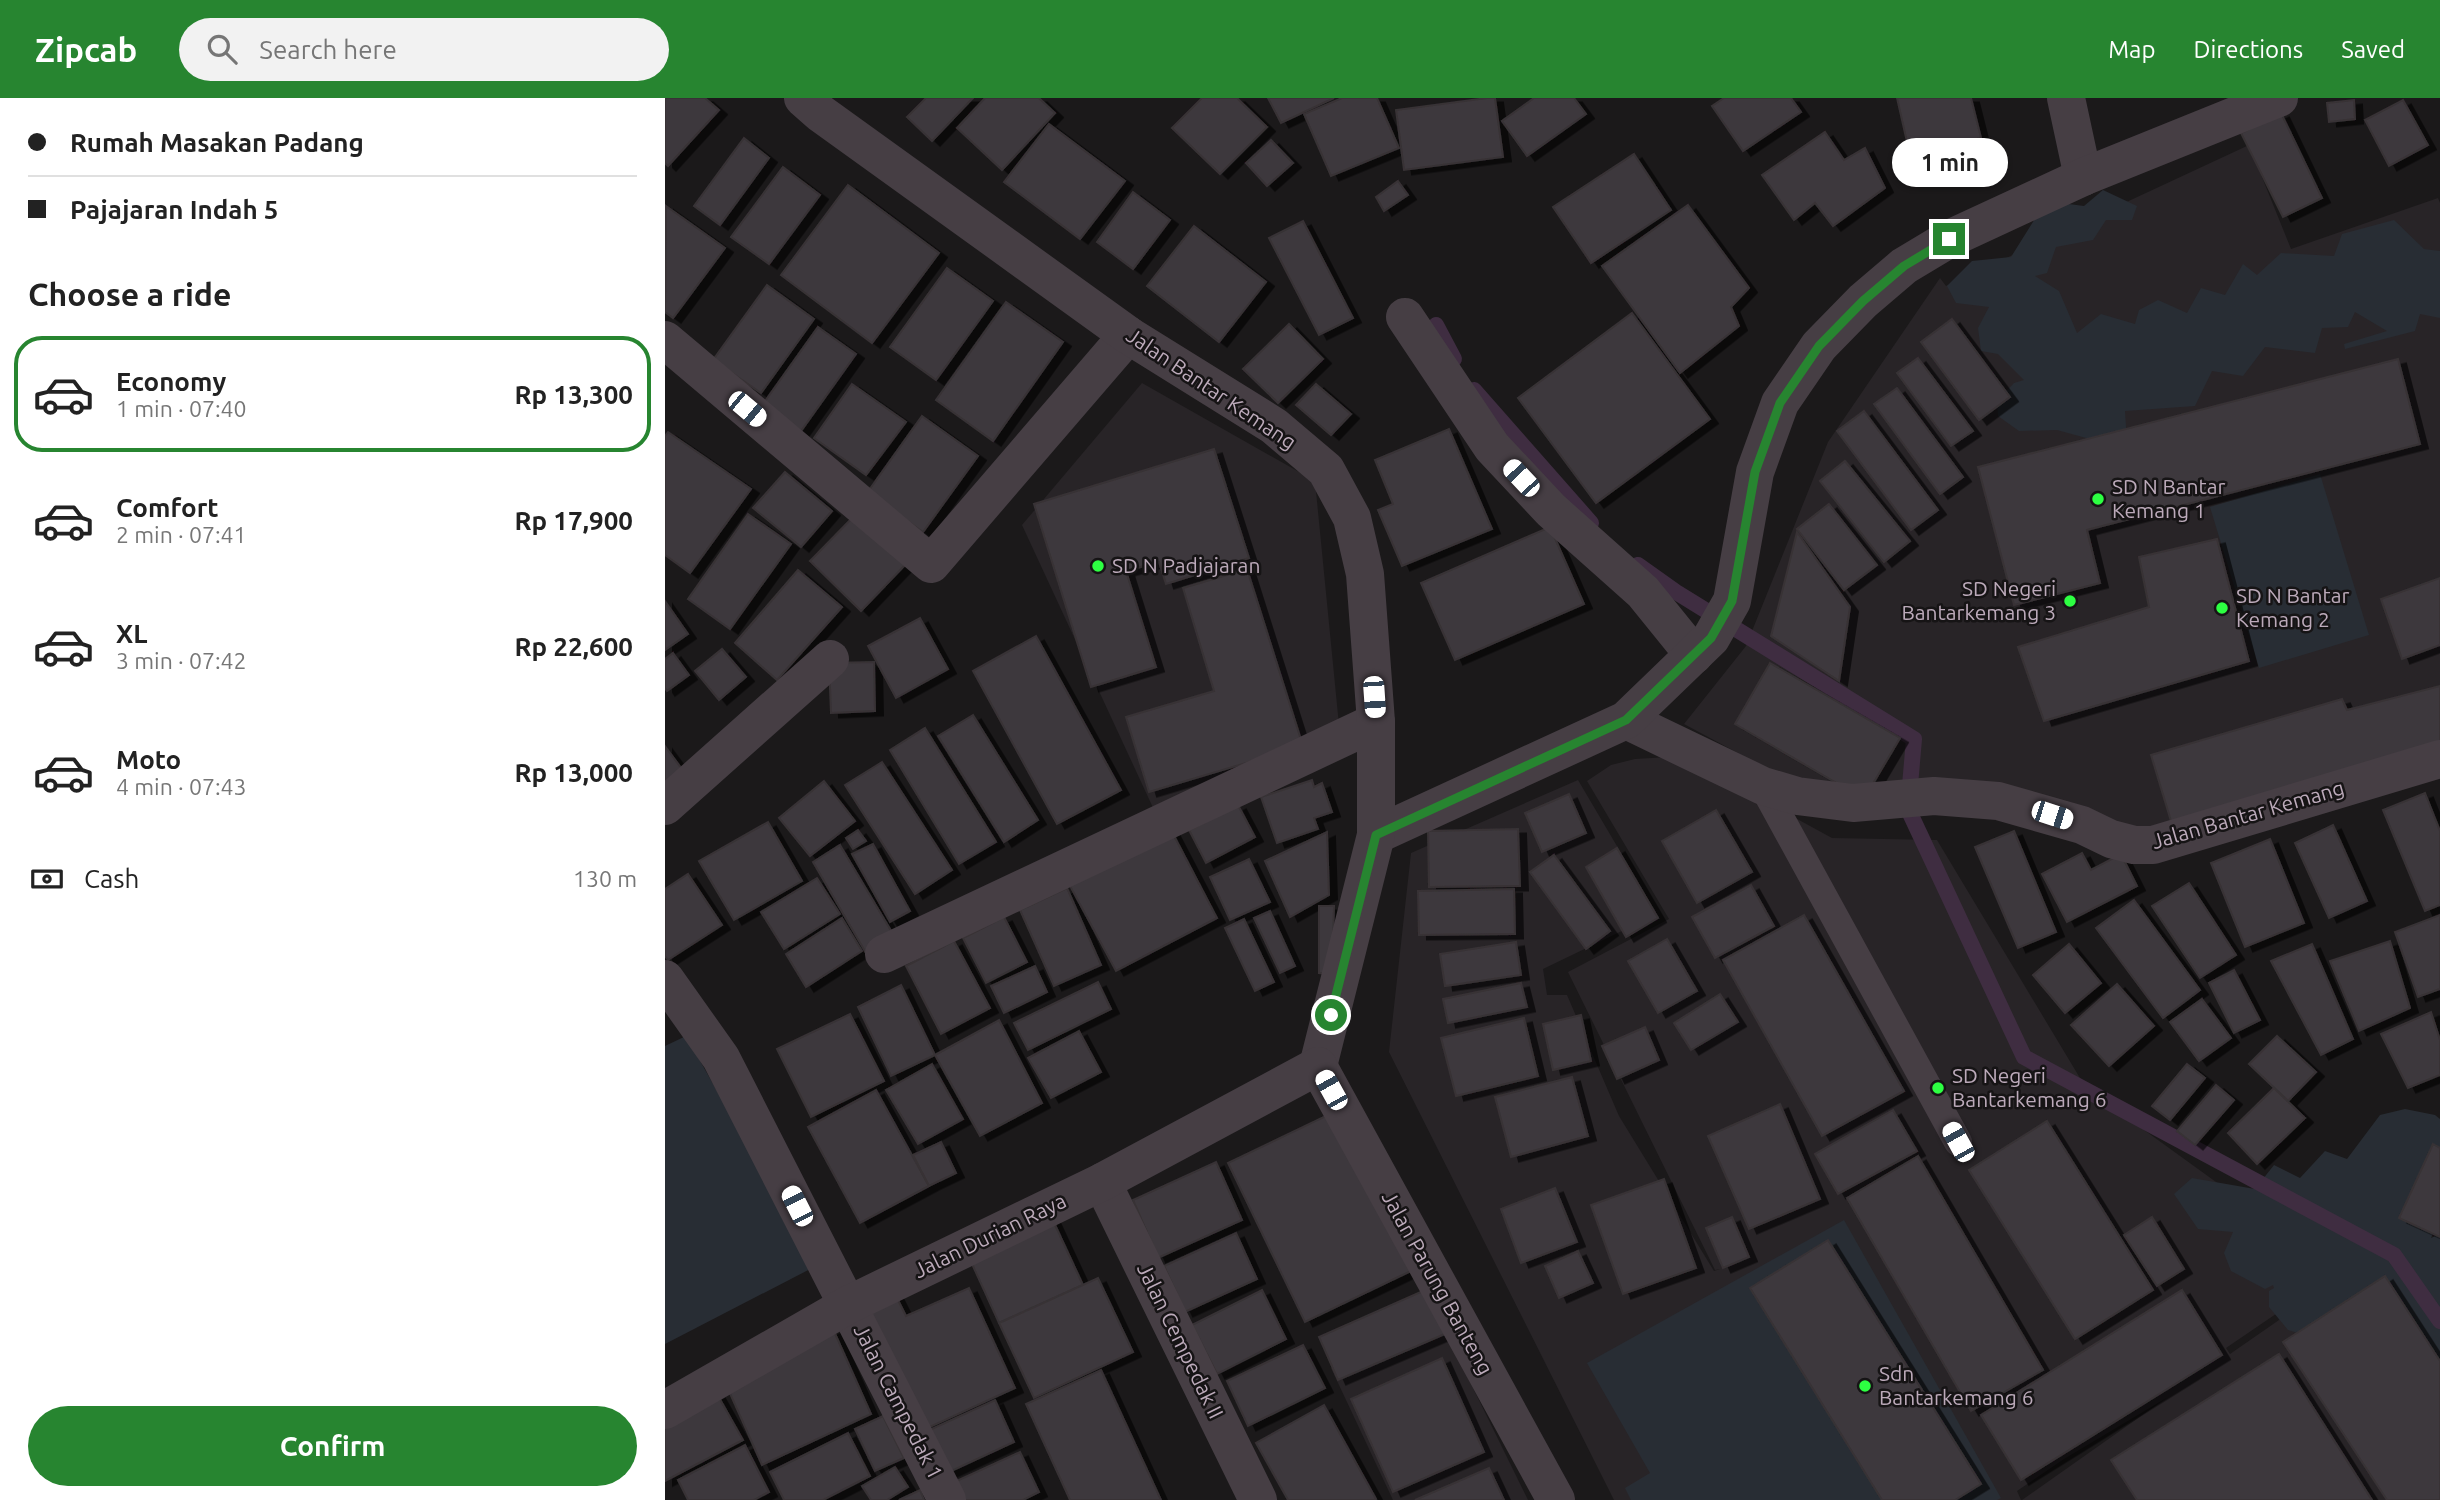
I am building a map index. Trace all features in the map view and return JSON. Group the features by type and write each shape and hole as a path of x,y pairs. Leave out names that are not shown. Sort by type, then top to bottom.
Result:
{"street":[{"name":"Jalan Bantar Kemang","path":"803,98 820,113 1128,335 1274,426 1326,470 1352,518 1365,574 1375,722 1376,835 1318,1066"},
{"path":"2066,98 2083,177"},
{"path":"1376,835 1626,720 1703,647 1732,601 1755,472 1780,403 1819,346 1863,301 1904,266 1949,239 2083,177 2279,98"},
{"path":"1405,317 1492,447 1551,510 1703,647"},
{"path":"665,340 930,564 1128,335"},
{"path":"665,806 830,659"},
{"name":"Jalan Bantar Kemang","path":"1626,720 1763,786 1797,796 1853,803 1917,797 1999,801 2082,825 2112,839 2134,845 2153,845 2440,760"},
{"path":"884,954 1375,722"},
{"name":"Jalan Campedak 1","path":"665,979 720,1058 947,1500"},
{"name":"Jalan Durian Raya","path":"665,1410 848,1305 1102,1182 1318,1066"},
{"name":"Jalan Parung Banteng","path":"1318,1066 1556,1500"},
{"name":"Jalan Cempedak II","path":"1102,1182 1258,1500"}],"lane":[{"path":"1763,786 1958,1142"}],"shaded area":[{"path":"2249,145 2291,249 2438,198 2440,203 2440,770 2158,845 2079,811 1857,817 1684,724 1746,646 1828,442 1940,278 1946,286"},
{"path":"2103,190 2137,206 2132,220 2106,220 2093,240 2056,247 2047,273 2035,276 2059,291 2077,333 2101,314 2135,324 2139,310 2158,300 2187,313 2201,288 2225,295 2243,264 2257,275 2281,253 2334,256 2342,234 2394,220 2424,249 2440,251 2440,318 2420,314 2415,331 2345,349 2344,344 2387,331 2355,312 2348,327 2322,328 2315,353 2265,347 2243,376 2212,371 2195,406 2125,411 2127,442 2119,447 2057,430 2019,431 1998,416 1997,401 2014,383 2024,380 1998,354 1981,351 1978,328 1989,307 1956,303 1947,286 1972,261 2011,257 2046,201 2084,206"},
{"path":"1142,383 1315,481 1339,725 1155,812 1022,525"},
{"path":"2320,474 2369,635 2259,668 2210,507"},
{"path":"1668,757 1742,789 1832,838 1937,840 2086,1088 2339,1271 2226,1348 2230,1354 2381,1249 2440,1500 2022,1500 2168,1397 2064,1459 2017,1491 2021,1500 1614,1500 1389,1052 1411,853 1578,780 1657,914 1543,969 1547,995 1567,995 1619,1116 1714,1271 1720,1269 1715,1270 1568,972 1669,919 1587,781 1611,765 1635,759"},
{"path":"686,1036 816,1266 665,1344 665,1046"},
{"path":"2405,1109 2435,1115 2440,1119 2440,1218 2431,1238 2440,1234 2440,1384 2342,1346 2288,1330 2269,1307 2269,1291 2274,1288 2273,1285 2265,1289 2231,1271 2224,1253 2233,1232 2198,1229 2174,1194 2192,1178 2255,1189 2274,1165 2300,1178 2325,1151 2347,1159 2380,1115"},
{"path":"1844,1220 2001,1498 1631,1500 1625,1488 1650,1473 1587,1363"},
{"path":"1445,1331 1528,1500 1393,1500 1331,1368"}],"building":[{"path":"665,98 705,98 719,110 668,166 665,163"},
{"path":"926,98 973,98 932,141 907,117"},
{"path":"985,98 1039,98 1055,113 1002,170 957,128"},
{"path":"1202,98 1237,98 1267,127 1220,174 1172,128"},
{"path":"1268,98 1334,98 1281,123"},
{"path":"1342,98 1377,98 1399,148 1331,176 1304,114"},
{"path":"1495,98 1503,157 1404,170 1396,110"},
{"path":"1534,98 1574,98 1586,114 1527,156 1502,121"},
{"path":"1724,98 1791,98 1801,112 1743,151 1712,106"},
{"path":"1897,98 1971,98 1981,138 1910,155"},
{"path":"2354,100 2355,119 2329,122 2327,103"},
{"path":"2403,100 2428,145 2389,166 2365,120"},
{"path":"2281,113 2322,198 2283,217 2241,133"},
{"path":"1049,124 1125,181 1080,239 1004,182"},
{"path":"1825,132 1844,160 1865,148 1885,188 1833,226 1815,203 1794,220 1762,175"},
{"path":"744,138 769,158 720,225 694,206"},
{"path":"1271,140 1293,163 1267,186 1246,163"},
{"path":"1634,154 1671,210 1591,263 1553,207"},
{"path":"783,167 820,195 769,264 731,237"},
{"path":"1398,181 1408,195 1384,211 1376,197"},
{"path":"848,185 939,253 872,343 781,275"},
{"path":"1133,192 1170,220 1133,269 1097,242"},
{"path":"1688,205 1749,288 1731,307 1739,326 1680,373 1602,266"},
{"path":"666,206 725,248 673,318 665,312"},
{"path":"1303,221 1353,318 1319,335 1269,238"},
{"path":"1194,226 1266,282 1219,342 1147,286"},
{"path":"947,268 993,301 936,380 890,347"},
{"path":"767,285 814,319 761,393 713,360"},
{"path":"1006,302 1063,342 993,441 936,400"},
{"path":"1632,313 1710,419 1596,503 1518,398"},
{"path":"1952,319 2010,397 1979,420 1921,342"},
{"path":"1289,324 1323,359 1278,403 1243,369"},
{"path":"818,327 856,354 801,431 763,404"},
{"path":"1918,358 1973,431 1951,446 1897,373"},
{"name":"SD N Bantar Kemang 1","path":"2398,359 2420,444 2087,530 2100,583 2014,605 1978,467"},
{"path":"852,384 906,422 866,475 814,438"},
{"path":"1316,384 1351,414 1331,435 1296,405"},
{"path":"1897,388 1963,477 1940,494 1874,404"},
{"path":"1864,411 1938,510 1911,530 1837,431"},
{"path":"922,416 978,456 923,532 867,493"},
{"path":"1449,429 1492,529 1402,566 1378,510 1393,504 1375,460"},
{"path":"668,432 751,489 690,573 665,555 665,436"},
{"name":"SD N Padjajaran","path":"1214,449 1249,558 1166,584 1159,562 1126,571 1156,667 1091,687 1034,504"},
{"path":"1845,461 1910,541 1884,562 1820,481"},
{"path":"785,472 832,511 801,547 753,508"},
{"path":"1829,504 1877,565 1844,590 1797,529"},
{"path":"857,513 907,563 861,611 810,561"},
{"path":"748,514 791,544 730,629 688,599"},
{"path":"1550,527 1584,604 1455,660 1421,583"},
{"path":"1797,532 1850,607 1839,681 1771,636"},
{"path":"2217,539 2249,661 2044,721 2018,647 2149,607 2139,557"},
{"path":"1247,569 1303,746 1149,792 1126,717 1214,691 1183,588"},
{"path":"798,570 842,607 777,680 735,643"},
{"path":"2440,578 2440,645 2402,659 2381,599"},
{"path":"665,601 688,634 665,650"},
{"path":"920,618 948,669 896,698 868,646"},
{"path":"1036,636 1121,790 1057,824 973,671"},
{"path":"722,649 746,677 719,700 695,671"},
{"path":"673,653 689,675 667,691 665,659"},
{"path":"874,662 875,711 831,713 829,663"},
{"path":"1770,663 1900,738 1864,799 1735,724"},
{"path":"2440,686 2440,754 2174,831 2151,755 2342,699 2347,710"},
{"path":"973,715 1038,820 1004,842 938,736"},
{"path":"925,728 996,842 959,864 890,750"},
{"path":"665,746 687,776 665,792"},
{"path":"882,762 952,870 915,894 845,785"},
{"path":"1312,780 1314,787 1322,783 1332,812 1314,818 1318,829 1277,843 1261,797"},
{"path":"824,781 855,821 810,856 779,818"},
{"path":"2425,793 2440,831 2440,905 2425,911 2383,810"},
{"path":"1569,794 1586,833 1542,852 1525,813"},
{"path":"1238,805 1255,837 1206,863 1189,830"},
{"path":"1716,810 1752,872 1697,903 1662,841"},
{"path":"768,822 802,881 734,920 699,861"},
{"path":"2333,825 2367,901 2329,918 2295,843"},
{"path":"1518,829 1520,886 1429,887 1428,831"},
{"path":"858,830 866,841 853,849 846,838"},
{"path":"1171,830 1217,918 1116,971 1069,884"},
{"path":"2014,831 2056,932 2018,948 1975,847"},
{"path":"1327,832 1329,895 1290,917 1265,861"},
{"path":"2270,839 2304,923 2245,947 2211,863"},
{"path":"873,844 910,911 890,922 852,854"},
{"path":"840,845 893,934 866,953 813,862"},
{"path":"1617,848 1658,918 1626,937 1586,867"},
{"path":"2082,853 2091,870 2121,854 2137,886 2067,922 2042,874"},
{"path":"1554,855 1610,931 1586,949 1530,872"},
{"path":"1249,859 1270,902 1230,920 1210,877"},
{"path":"688,874 722,925 668,960 665,956 665,889"},
{"path":"817,878 840,914 784,949 761,912"},
{"path":"2189,883 2236,955 2200,978 2152,906"},
{"path":"1751,885 1774,926 1715,958 1692,917"},
{"path":"1067,888 1101,965 1054,986 1020,910"},
{"path":"1514,889 1515,934 1419,935 1418,891"},
{"path":"2134,900 2200,990 2163,1018 2096,928"},
{"path":"1319,906 1334,906 1332,974 1319,973"},
{"path":"1270,911 1295,966 1280,973 1254,918"},
{"path":"1804,915 1904,1091 1822,1136 1723,960"},
{"path":"2440,915 2440,989 2418,997 2395,932"},
{"path":"1004,917 1027,962 986,983 963,938"},
{"path":"842,918 862,951 806,987 786,954"},
{"path":"1244,919 1274,982 1255,991 1225,928"},
{"path":"1667,939 1697,991 1658,1013 1628,961"},
{"path":"954,941 990,1008 941,1034 906,966"},
{"path":"2390,941 2410,1008 2359,1031 2330,961"},
{"path":"1516,942 1521,975 1445,986 1440,954"},
{"path":"2069,944 2101,983 2065,1013 2033,975"},
{"path":"2312,944 2353,1039 2321,1055 2271,961"},
{"path":"1035,966 1047,992 1004,1013 991,986"},
{"path":"2234,970 2260,1020 2234,1033 2209,983"},
{"path":"1098,982 1111,1009 1028,1050 1014,1023"},
{"path":"1521,983 1527,1007 1448,1023 1443,999"},
{"path":"2117,984 2154,1026 2109,1066 2071,1025"},
{"path":"901,985 935,1055 891,1076 858,1007"},
{"path":"1720,994 1738,1022 1691,1050 1674,1023"},
{"path":"2202,999 2231,1038 2199,1061 2170,1022"},
{"path":"2431,1012 2440,1040 2440,1075 2408,1088 2381,1034"},
{"path":"850,1014 884,1081 811,1117 777,1049"},
{"path":"1581,1015 1591,1061 1553,1070 1543,1024"},
{"path":"1524,1018 1538,1076 1456,1096 1441,1038"},
{"path":"999,1020 1042,1103 980,1136 935,1055"},
{"path":"1645,1027 1659,1060 1617,1079 1602,1046"},
{"path":"1079,1031 1101,1072 1051,1098 1028,1058"},
{"path":"2277,1036 2316,1072 2288,1101 2249,1064"},
{"path":"932,1064 963,1119 918,1144 886,1090"},
{"path":"2187,1064 2205,1078 2170,1120 2152,1106"},
{"path":"1572,1077 1588,1136 1511,1157 1495,1097"},
{"path":"2216,1085 2234,1100 2195,1145 2177,1131"},
{"path":"2274,1088 2305,1118 2257,1164 2228,1133"},
{"path":"876,1090 929,1186 860,1223 808,1127"},
{"path":"1780,1104 1820,1199 1749,1229 1708,1136"},
{"path":"1893,1110 1917,1151 1838,1194 1815,1154"},
{"path":"1334,1112 1411,1271 1305,1322 1228,1163"},
{"path":"2047,1121 2153,1290 2075,1339 1969,1170"},
{"path":"941,1142 956,1173 929,1186 913,1155"},
{"path":"2433,1144 2440,1148 2440,1237 2399,1218"},
{"path":"1918,1156 2043,1370 1971,1411 1847,1198"},
{"path":"1216,1162 1242,1220 1158,1258 1133,1200"},
{"path":"1664,1179 1696,1268 1623,1294 1591,1205"},
{"path":"1555,1188 1577,1242 1521,1263 1501,1209"},
{"path":"1050,1214 1083,1285 999,1323 967,1253"},
{"path":"1732,1217 1749,1257 1723,1268 1706,1228"},
{"path":"2152,1217 2184,1269 2157,1286 2124,1235"},
{"path":"1236,1233 1257,1279 1185,1312 1164,1266"},
{"name":"Sdn Bantarkemang 6","path":"1828,1240 1981,1484 1955,1500 1882,1500 1750,1288"},
{"path":"1578,1251 1593,1283 1559,1298 1545,1266"},
{"path":"2385,1276 2440,1361 2440,1500 2387,1500 2283,1342"},
{"path":"1098,1278 1133,1352 1034,1398 999,1323"},
{"path":"892,1288 906,1316 969,1288 1015,1388 919,1432 859,1303"},
{"path":"1262,1290 1286,1339 1217,1374 1192,1325"},
{"path":"1425,1290 1445,1334 1338,1380 1319,1337"},
{"path":"2182,1290 2222,1355 2021,1480 1981,1415"},
{"path":"833,1329 871,1414 762,1465 724,1380"},
{"path":"1303,1345 1325,1388 1248,1426 1227,1381"},
{"path":"2279,1354 2372,1500 2137,1500 2111,1460"},
{"path":"1442,1358 1484,1452 1393,1492 1351,1399"},
{"path":"1101,1370 1161,1500 1070,1500 1026,1404"},
{"path":"717,1394 743,1440 665,1481 665,1421"},
{"path":"995,1400 1014,1442 945,1474 925,1432"},
{"path":"1324,1405 1376,1499 1288,1500 1256,1443"},
{"path":"883,1416 904,1458 875,1471 855,1429"},
{"path":"848,1433 870,1476 823,1500 784,1500 770,1472"},
{"path":"745,1445 769,1492 754,1500 688,1500 678,1480"},
{"path":"1020,1452 1039,1492 1023,1500 958,1500 950,1484"},
{"path":"895,1467 908,1487 887,1500 871,1500 862,1486"},
{"path":"1489,1468 1504,1500 1415,1500"},
{"path":"920,1490 924,1500 899,1500"}],"waterway":[{"path":"1436,325 1454,359"},
{"path":"1474,390 1591,523"},
{"path":"1638,565 1676,592 1914,739 1908,809 2024,1057 2394,1255 2440,1321"}],"place":[{"name":"SD N Bantar Kemang 1","path":"2098,499"},
{"name":"SD N Padjajaran","path":"1098,566"},
{"name":"SD Negeri Bantarkemang 3","path":"2070,601"},
{"name":"SD N Bantar Kemang 2","path":"2222,608"},
{"name":"SD Negeri Bantarkemang 6","path":"1938,1088"},
{"name":"Sdn Bantarkemang 6","path":"1865,1386"}],"route":[{"path":"1331,1015 1376,835 1626,720 1711,638 1732,601 1755,472 1780,403 1819,346 1863,301 1904,266 1949,239"}]}
